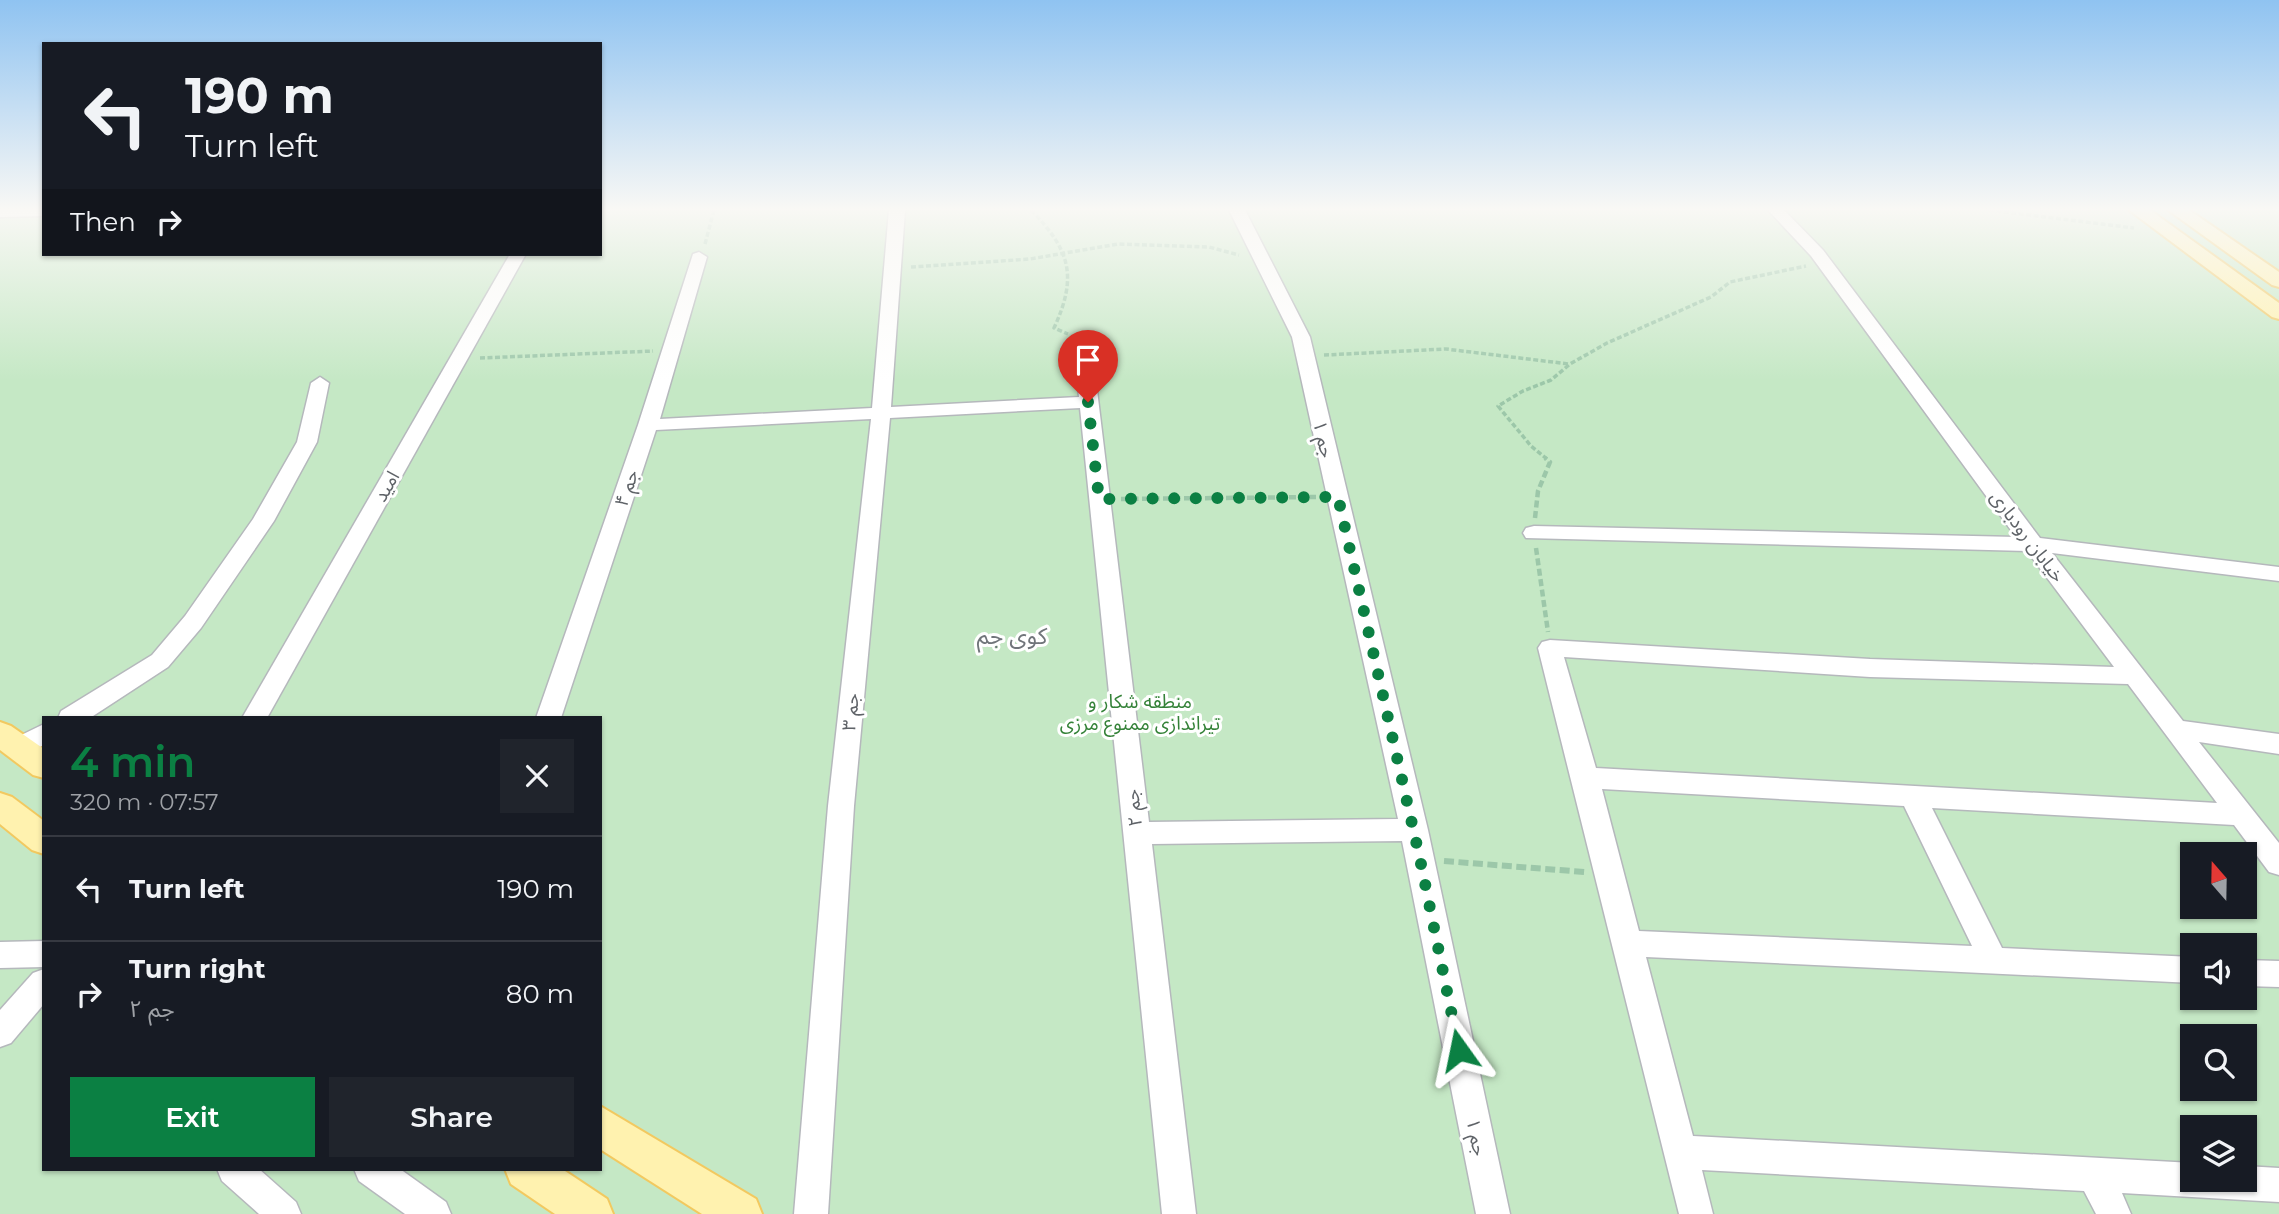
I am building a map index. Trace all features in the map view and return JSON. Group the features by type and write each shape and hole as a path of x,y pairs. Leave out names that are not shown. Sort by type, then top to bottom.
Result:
{"main road":[{"path":"2216,267 2279,313"},
{"path":"2258,267 2279,281"},
{"path":"21,738 42,764"},
{"path":"1,809 42,839"},
{"path":"602,1127 741,1214"},
{"path":"529,1171 592,1214"}],"street":[{"name":"امید","path":"255,716 511,267"},
{"name":"جم ۴","path":"549,716 648,425 696,267"},
{"name":"جم ۱","path":"1267,267 1301,337 1414,830 1493,1214"},
{"name":"خیابان رودباری","path":"1827,267 2033,544 2279,864"},
{"name":"جم ۳","path":"811,1214 841,806 881,414 892,268"},
{"name":"جم ۲","path":"1082,340 1179,1214"},
{"path":"73,716 160,661 193,622 263,522 307,442 320,383"},
{"path":"648,425 1088,402"},
{"path":"1534,533 2033,544 2279,574"},
{"path":"1696,1214 1587,778 1550,648 1870,668 2135,676"},
{"path":"2176,729 2279,744"},
{"path":"1587,778 2242,815"},
{"path":"1913,797 1994,961"},
{"path":"1136,833 1414,830"},
{"path":"1628,943 2180,969"},
{"path":"0,954 42,954"},
{"path":"2257,973 2279,974"},
{"path":"0,1033 42,984"},
{"path":"1679,1152 2279,1185"},
{"path":"236,1171 284,1214"},
{"path":"375,1171 434,1214"},
{"path":"2094,1175 2113,1214"}],"path":[{"path":"892,268 926,267"},
{"path":"1068,267 1071,278 1067,304 1054,328 1082,340"},
{"path":"1550,648 1534,533 1538,491 1550,462 1531,446 1498,407 1524,391 1552,380 1570,364 1606,343 1711,297 1730,282 1806,267"},
{"path":"1305,355 1446,349 1570,364"},
{"path":"458,359 671,351"},
{"path":"1099,499 1338,497"},
{"path":"1420,859 1610,874"}],"green space":[{"name":"منطقه شکار و تیراندازی ممنوع مرزی","path":"0,267 2279,267 2279,1214 0,1214"}],"district":[{"name":"کوی جم","path":"1012,636"}],"route":[{"path":"1088,402 1099,499 1338,497 1420,859 1459,1050"}]}
